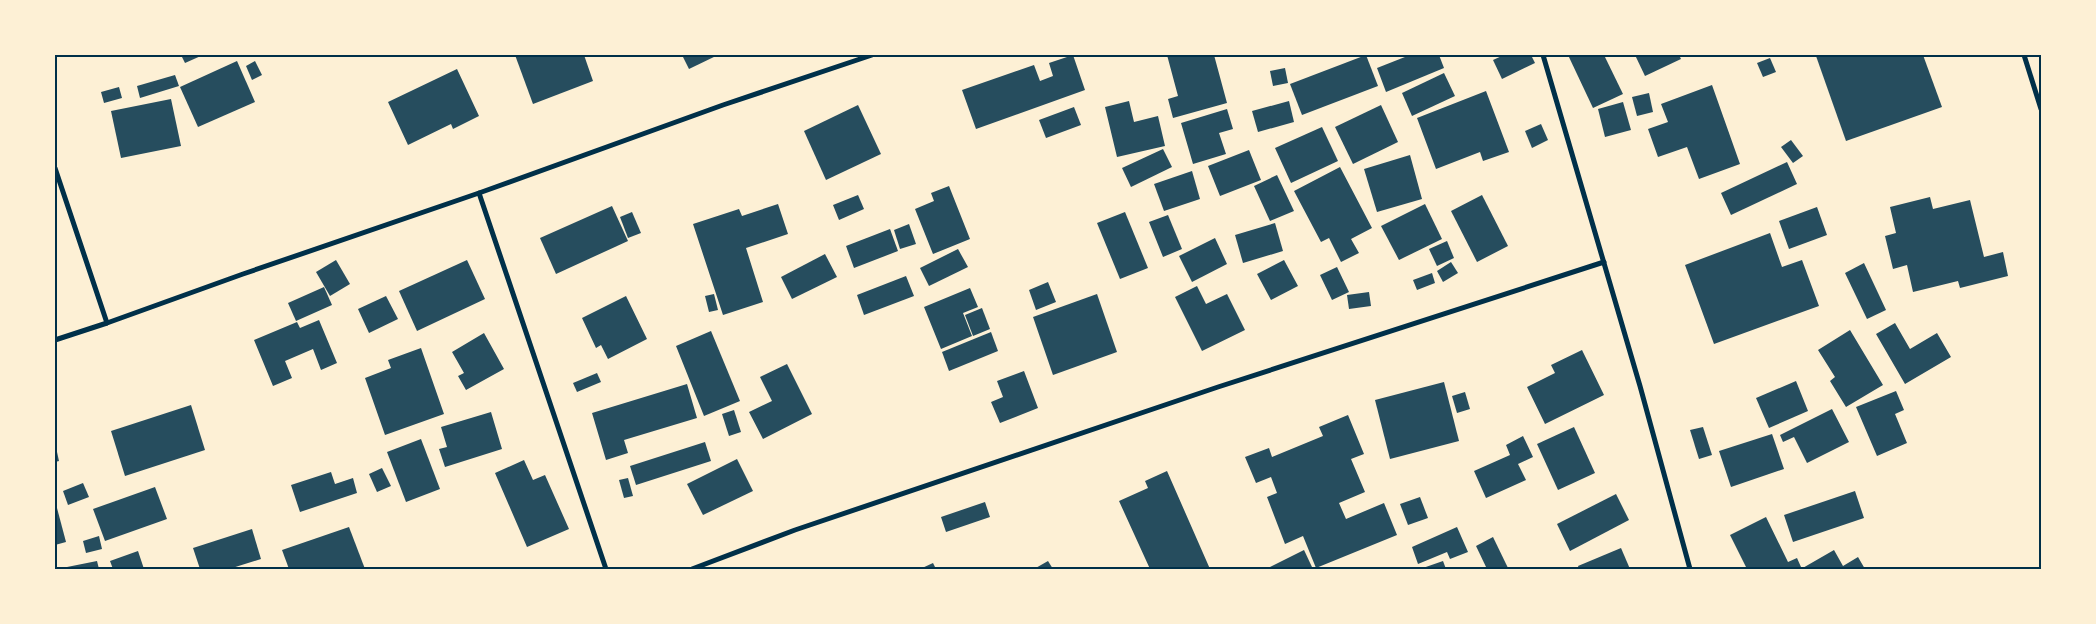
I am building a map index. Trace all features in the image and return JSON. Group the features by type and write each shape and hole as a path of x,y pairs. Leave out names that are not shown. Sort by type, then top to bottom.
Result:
{"street":[{"path":"55,340 479,193 723,105 872,55"},
{"path":"1543,55 1604,262 1690,569"},
{"path":"2024,55 2041,109"},
{"path":"55,168 107,323"},
{"path":"479,193 606,569"},
{"path":"692,569 795,530 1180,400 1604,262"}],"building":[{"path":"181,55 203,55 185,63"},
{"path":"515,55 584,55 593,81 533,104"},
{"path":"682,55 718,55 689,69"},
{"path":"1073,55 1085,90 976,129 962,90 1034,65 1040,81 1053,76 1049,63"},
{"path":"1167,55 1214,55 1227,103 1173,118 1168,99 1178,96"},
{"path":"1366,55 1378,86 1302,115 1290,84"},
{"path":"1410,55 1439,55 1444,68 1386,92 1377,68"},
{"path":"1504,55 1531,55 1535,63 1502,79 1493,60"},
{"path":"1568,55 1604,55 1623,94 1593,108"},
{"path":"1635,55 1679,55 1681,59 1645,76"},
{"path":"1923,55 1942,107 1846,141 1816,56"},
{"path":"1770,58 1776,72 1763,77 1757,63"},
{"path":"237,61 255,102 198,127 180,87"},
{"path":"255,61 262,75 252,80 246,66"},
{"path":"1285,68 1288,83 1273,86 1270,71"},
{"path":"457,69 479,116 453,129 451,124 408,145 388,102"},
{"path":"1444,73 1455,96 1412,116 1402,93"},
{"path":"175,75 179,86 140,98 137,86"},
{"path":"1712,85 1740,164 1699,179 1687,147 1658,157 1648,129 1668,122 1661,104"},
{"path":"119,87 122,98 104,103 101,92"},
{"path":"1486,91 1509,152 1483,161 1480,152 1436,169 1417,118"},
{"path":"1649,93 1653,112 1637,116 1632,97"},
{"path":"171,99 181,146 121,158 111,111"},
{"path":"1129,101 1134,122 1158,116 1165,146 1117,157 1105,107"},
{"path":"1289,101 1294,122 1258,132 1252,111"},
{"path":"1623,102 1631,130 1605,137 1598,109"},
{"path":"858,105 881,154 826,180 804,131"},
{"path":"1381,105 1398,142 1353,164 1335,127"},
{"path":"1074,107 1081,125 1046,138 1039,120"},
{"path":"1227,109 1233,129 1219,133 1226,154 1193,164 1181,123"},
{"path":"1541,124 1548,140 1532,148 1525,131"},
{"path":"1322,127 1338,161 1291,183 1275,148"},
{"path":"1791,140 1803,156 1793,163 1781,147"},
{"path":"1163,149 1172,167 1131,187 1122,168"},
{"path":"1249,150 1261,180 1220,196 1208,166"},
{"path":"1410,155 1422,199 1377,212 1364,169"},
{"path":"1787,162 1797,184 1731,215 1721,193"},
{"path":"1340,167 1372,228 1351,239 1359,253 1341,262 1329,238 1321,242 1294,191"},
{"path":"1192,171 1200,199 1164,211 1154,184"},
{"path":"1277,175 1294,211 1270,221 1254,186"},
{"path":"949,186 970,239 933,254 915,209 934,201 931,193"},
{"path":"858,195 864,209 839,220 833,205"},
{"path":"1482,195 1508,246 1477,262 1451,211"},
{"path":"1930,197 1933,209 1970,200 1984,257 2003,252 2008,276 1960,288 1958,281 1913,292 1907,265 1893,269 1885,236 1896,233 1890,207"},
{"path":"778,204 788,234 746,248 763,302 723,315 693,224 739,209 742,216"},
{"path":"1425,204 1442,239 1399,260 1381,226"},
{"path":"612,206 628,241 556,274 540,238"},
{"path":"1817,207 1827,235 1789,249 1779,221"},
{"path":"632,212 641,233 628,238 620,217"},
{"path":"1125,212 1148,268 1120,279 1097,223"},
{"path":"1168,215 1182,249 1163,257 1149,222"},
{"path":"1275,223 1283,251 1243,263 1235,235"},
{"path":"909,224 916,244 900,249 894,230"},
{"path":"890,229 898,251 854,268 846,246"},
{"path":"1770,233 1782,267 1802,260 1819,306 1714,344 1685,265"},
{"path":"1215,238 1227,264 1192,282 1179,256"},
{"path":"1447,241 1454,258 1437,266 1429,249"},
{"path":"958,249 968,267 929,286 920,268"},
{"path":"825,254 837,277 792,299 781,277"},
{"path":"336,260 350,284 330,296 316,272"},
{"path":"467,260 485,299 417,331 399,291"},
{"path":"1284,260 1298,286 1271,300 1257,274"},
{"path":"1451,262 1458,273 1443,282 1437,271"},
{"path":"1864,263 1886,310 1867,319 1845,273"},
{"path":"1337,267 1349,292 1332,300 1320,275"},
{"path":"1432,273 1435,283 1417,290 1413,280"},
{"path":"906,276 914,296 864,315 857,295"},
{"path":"1048,282 1056,302 1036,310 1029,290"},
{"path":"1197,286 1206,304 1227,294 1245,330 1202,351 1175,297"},
{"path":"324,287 332,305 296,321 288,303"},
{"path":"970,288 978,307 963,313 972,336 941,349 924,307"},
{"path":"1369,292 1371,306 1349,309 1347,295"},
{"path":"714,294 718,310 709,312 705,296"},
{"path":"1097,294 1117,352 1053,375 1033,317"},
{"path":"386,296 398,319 369,333 358,309"},
{"path":"626,296 647,339 608,359 601,345 596,348 582,318"},
{"path":"982,308 990,329 973,336 965,315"},
{"path":"319,320 337,363 321,370 313,349 285,361 292,378 273,386 254,340 297,322 300,328"},
{"path":"1895,323 1910,349 1937,333 1951,357 1905,384 1876,334"},
{"path":"1850,330 1883,385 1846,407 1830,381 1835,377 1818,350"},
{"path":"711,331 740,401 704,416 676,346"},
{"path":"991,332 998,351 949,371 942,352"},
{"path":"484,333 504,369 466,390 458,376 464,373 452,352"},
{"path":"421,348 444,414 385,435 365,378 391,368 388,360"},
{"path":"1582,350 1604,395 1545,424 1527,387 1555,373 1551,365"},
{"path":"787,364 812,414 763,439 749,412 772,401 760,377"},
{"path":"1024,371 1038,408 1000,423 991,402 1003,397 997,381"},
{"path":"597,373 601,382 577,392 573,383"},
{"path":"1796,381 1808,411 1769,428 1756,398"},
{"path":"1444,382 1459,441 1390,459 1375,400"},
{"path":"687,384 697,418 624,440 628,453 606,460 592,413"},
{"path":"1896,391 1904,410 1895,414 1907,443 1877,456 1856,407"},
{"path":"1465,392 1470,409 1457,413 1452,396"},
{"path":"191,405 205,450 125,476 111,431"},
{"path":"1832,409 1849,442 1807,463 1794,437 1783,442 1780,435"},
{"path":"734,410 741,432 729,436 722,414"},
{"path":"491,412 502,449 445,467 439,449 447,447 441,427"},
{"path":"1348,415 1364,454 1351,459 1365,492 1339,503 1346,519 1384,503 1397,535 1316,568 1303,536 1285,544 1267,497 1277,493 1271,477 1256,483 1245,457 1269,448 1272,457 1323,436 1319,427"},
{"path":"1574,427 1595,473 1558,490 1537,444"},
{"path":"1703,427 1712,455 1699,459 1690,430"},
{"path":"1772,434 1784,469 1731,487 1719,451"},
{"path":"1523,436 1533,457 1518,464 1526,480 1486,498 1474,471 1510,455 1506,445"},
{"path":"421,439 440,489 406,502 387,452"},
{"path":"705,442 711,461 636,485 630,466"},
{"path":"55,443 59,461 55,462"},
{"path":"737,459 753,491 703,515 687,484"},
{"path":"524,460 533,480 545,475 569,529 527,547 495,473"},
{"path":"382,468 391,486 377,492 369,474"},
{"path":"1167,471 1210,569 1150,569 1119,501 1148,488 1145,481"},
{"path":"331,472 335,484 353,478 357,493 300,512 291,485"},
{"path":"628,478 633,496 624,498 619,480"},
{"path":"83,483 89,497 68,505 63,491"},
{"path":"155,487 167,519 105,541 93,509"},
{"path":"1855,491 1864,518 1793,542 1784,515"},
{"path":"1616,494 1629,520 1570,551 1557,524"},
{"path":"1420,497 1428,518 1408,525 1400,504"},
{"path":"985,502 990,517 946,532 941,517"},
{"path":"57,508 66,542 55,545 55,509"},
{"path":"1766,517 1788,562 1797,558 1801,567 1797,569 1747,569 1730,535"},
{"path":"349,527 365,569 289,569 282,550"},
{"path":"1457,527 1468,552 1450,559 1447,552 1418,564 1412,547"},
{"path":"252,529 261,559 229,569 200,569 193,548"},
{"path":"99,536 102,549 86,553 83,541"},
{"path":"1493,537 1508,568 1487,569 1476,546"},
{"path":"1621,548 1630,569 1579,569 1578,566"},
{"path":"1304,550 1312,567 1308,569 1271,569 1270,567"},
{"path":"1834,550 1843,566 1858,557 1865,569 1801,569"},
{"path":"138,551 144,569 113,569 110,561"},
{"path":"97,561 99,569 62,569 62,568"},
{"path":"1048,561 1053,569 1034,569"},
{"path":"1443,561 1446,569 1420,569"},
{"path":"933,563 936,569 920,569"}]}
